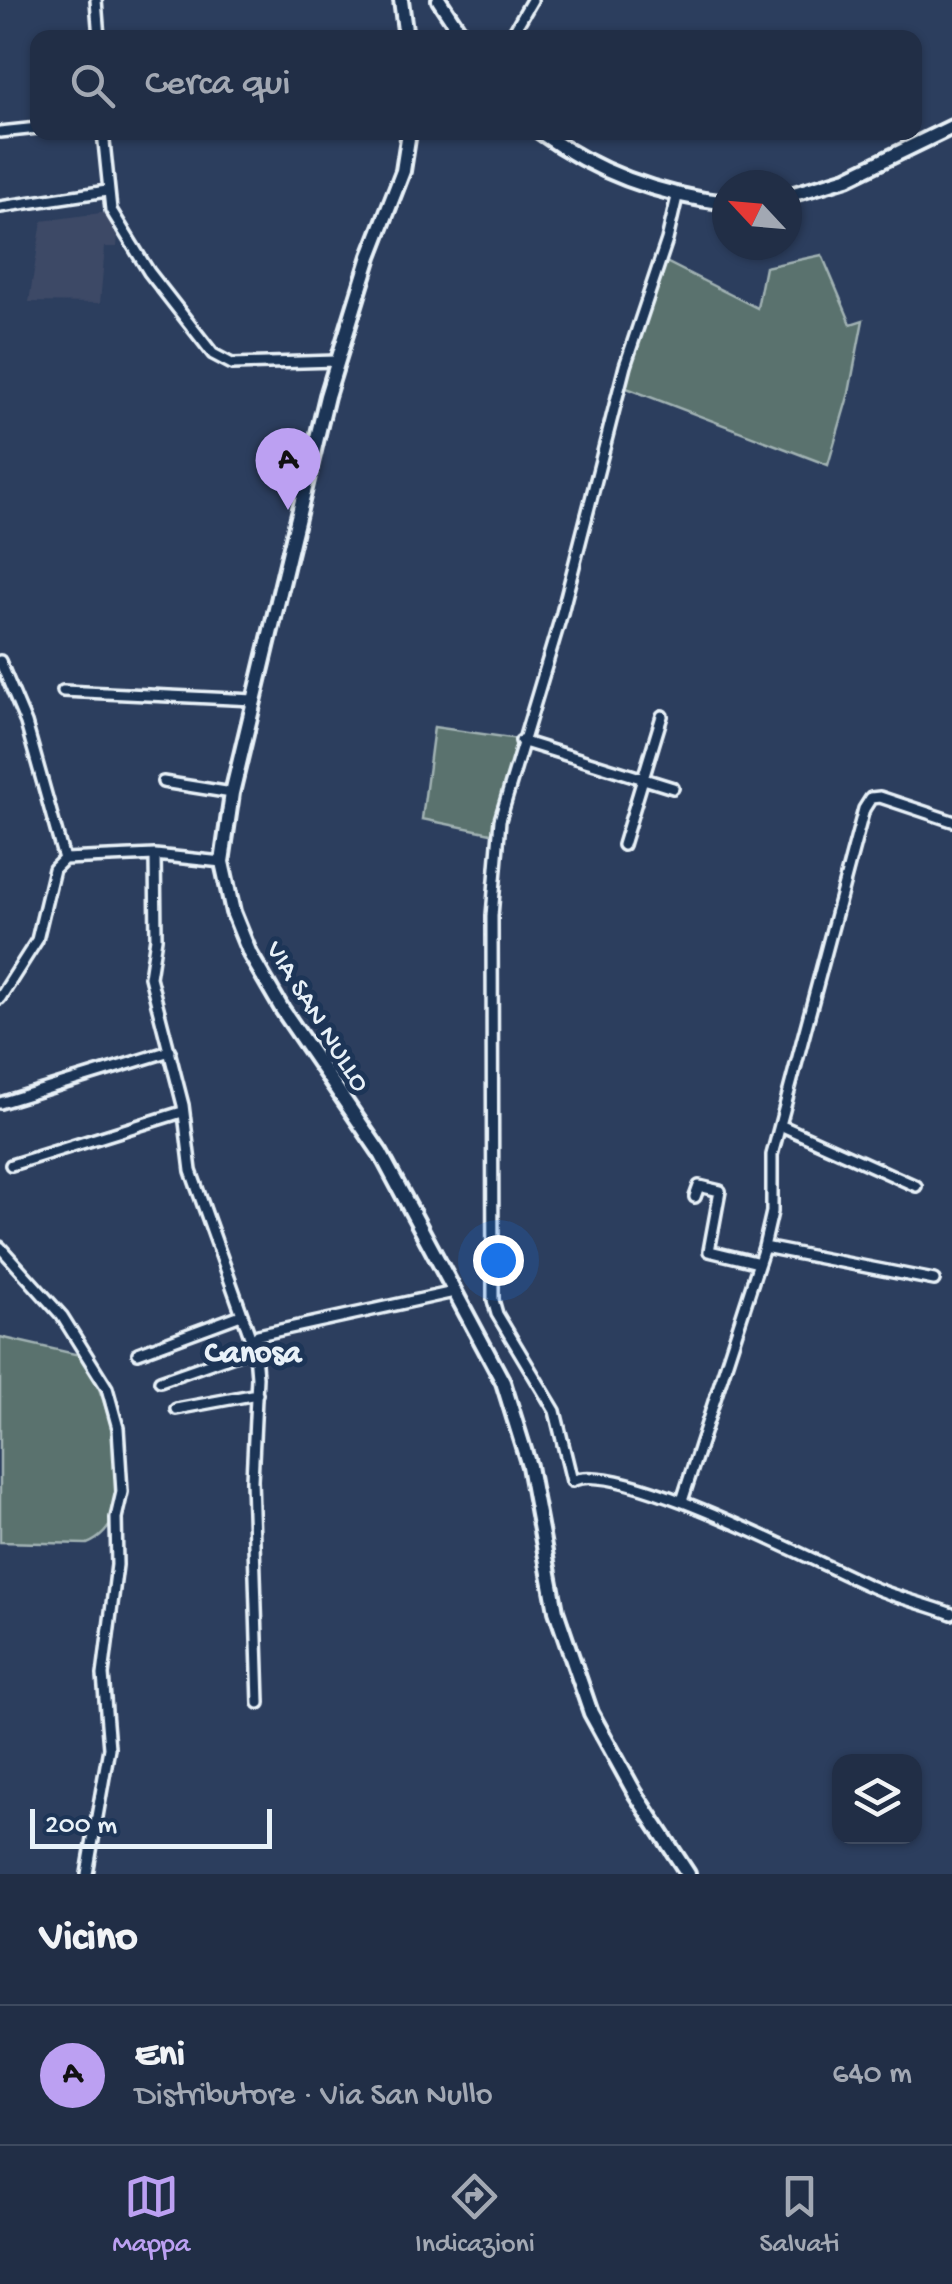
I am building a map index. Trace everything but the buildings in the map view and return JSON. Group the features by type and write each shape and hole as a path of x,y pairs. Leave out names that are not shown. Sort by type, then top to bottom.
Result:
{"street":[{"path":"96,0 98,30"},
{"path":"439,0 459,30"},
{"path":"515,30 532,0"},
{"path":"402,1 405,30"},
{"path":"452,5 461,30"},
{"path":"802,192 847,178 952,127"},
{"path":"0,132 30,129"},
{"path":"105,140 108,191 124,236 185,322 219,360 232,364 338,361"},
{"name":"VIA SAN NULLO","path":"408,140 403,171 370,256 338,361 232,793 222,862 232,912 250,954 282,1009 381,1154 516,1416 556,1611 591,1712 635,1794 688,1874"},
{"path":"553,140 603,170 677,197 712,201"},
{"path":"0,207 108,191"},
{"path":"677,197 668,240 620,383 562,613 500,820 493,885 493,1300 496,1314 555,1411 572,1481 586,1477 645,1488 682,1500 876,1588 952,1614"},
{"path":"0,661 26,722 64,859"},
{"path":"63,691 254,700"},
{"path":"623,845 662,716"},
{"path":"521,740 672,788"},
{"path":"163,782 232,793"},
{"path":"682,1500 764,1247 772,1212 772,1155 866,803 880,798 952,820"},
{"path":"155,855 156,938 150,976 170,1051 191,1172 254,1348 257,1394 252,1480 259,1704"},
{"path":"0,998 36,940 54,868 64,859 155,855 222,862"},
{"path":"0,1102 170,1051"},
{"path":"10,1165 182,1112"},
{"path":"780,1125 916,1186"},
{"path":"695,1198 699,1186 720,1191 709,1251 758,1262"},
{"path":"0,1247 62,1316 108,1388 118,1428 122,1492 116,1518 118,1565 104,1675 109,1748 87,1874"},
{"path":"764,1247 934,1280"},
{"path":"254,1348 258,1335 454,1292"},
{"path":"138,1353 241,1315"},
{"path":"160,1380 254,1348"},
{"path":"176,1409 257,1394"}],"shaded area":[{"path":"108,212 118,231 117,247 105,247 100,303 29,302 42,221"}],"green space":[{"path":"822,255 851,324 863,320 849,393 828,465 624,387 666,262 757,308 765,267"},
{"path":"434,727 518,739 496,834 422,819"},
{"path":"0,1337 84,1356 93,1375 111,1427 119,1485 116,1510 106,1531 87,1544 0,1542"}],"place":[{"name":"Eni","path":"288,510"}],"district":[{"name":"Canosa","path":"253,1350"}]}
